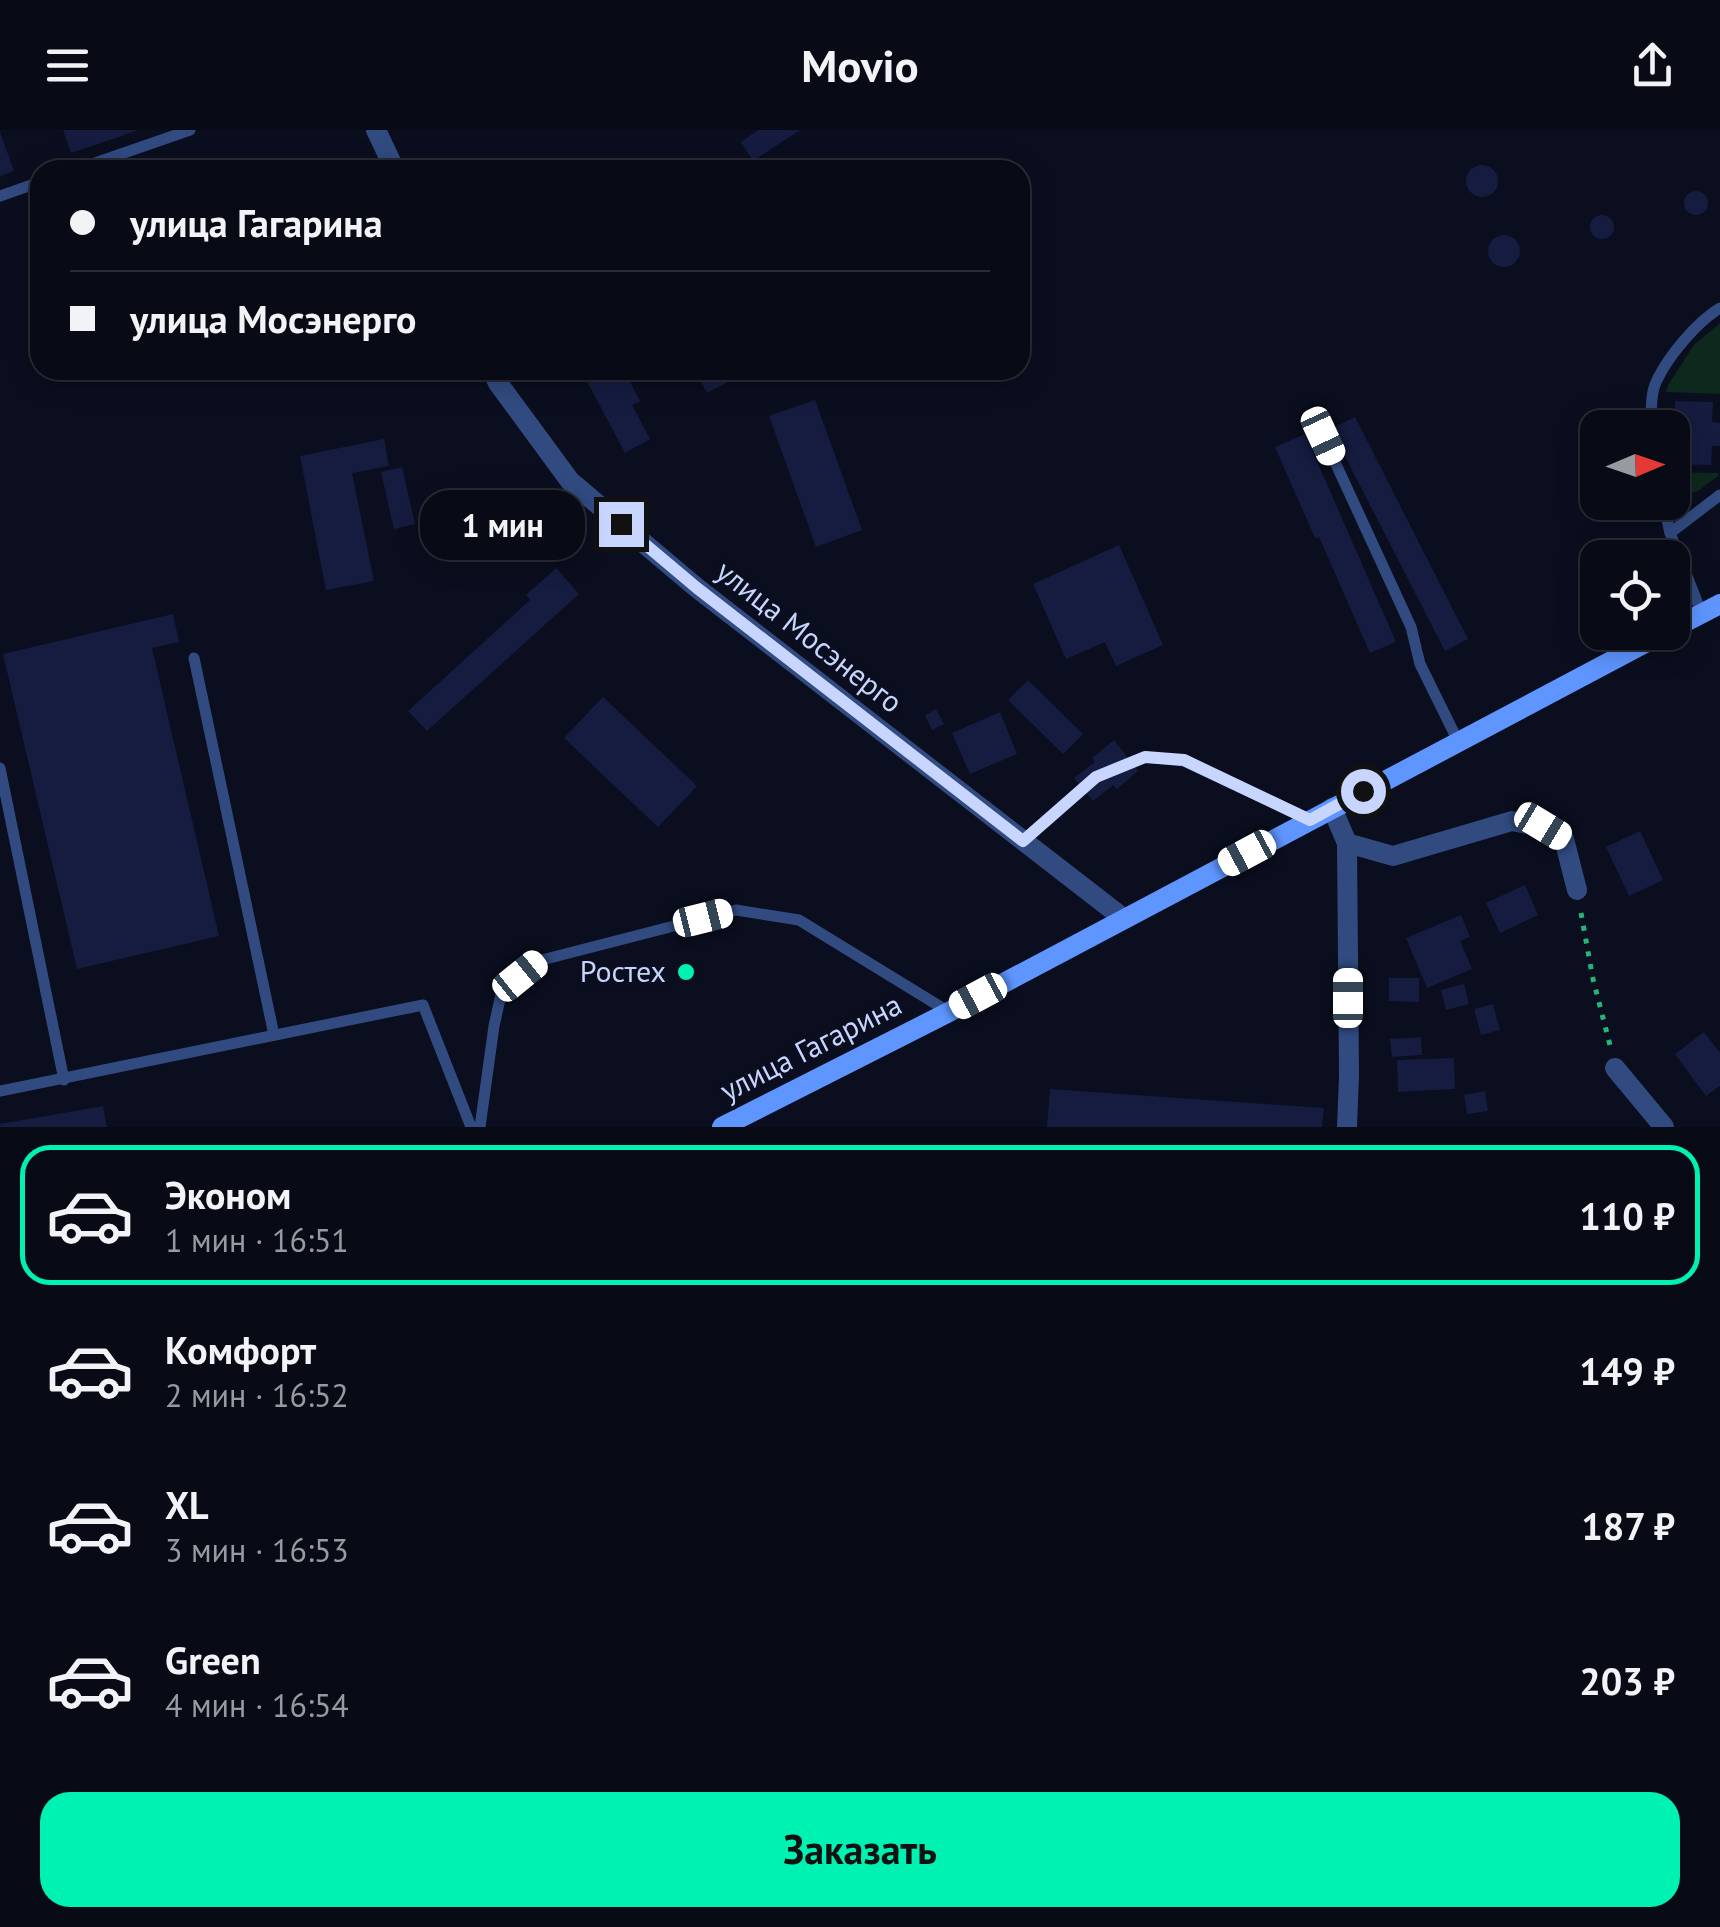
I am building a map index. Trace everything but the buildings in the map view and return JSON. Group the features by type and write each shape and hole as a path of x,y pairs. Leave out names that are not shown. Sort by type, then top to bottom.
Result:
{"main road":[{"name":"улица Гагарина","path":"726,1126 1633,650"}],"street":[{"path":"376,130 390,160"},
{"name":"улица Мосэнерго","path":"497,380 570,481 697,588 1122,918"},
{"path":"1332,808 1347,844 1347,1127"},
{"path":"1347,844 1393,856 1512,821 1543,826 1564,839 1577,890"},
{"path":"1616,1068 1664,1127"}],"lane":[{"path":"104,160 190,130"},
{"path":"0,196 30,186"},
{"path":"1651,410 1655,382 1692,330 1720,308"},
{"path":"1323,436 1411,628 1420,664 1458,741"},
{"path":"1670,533 1720,496"},
{"path":"1667,520 1670,533 1711,609"},
{"path":"194,658 274,1035"},
{"path":"1023,841 1096,777 1145,757 1184,760 1310,820"},
{"path":"0,768 64,1080"},
{"path":"480,1127 502,990 538,961 736,910 799,920 948,1012"},
{"path":"0,1091 422,1005 471,1127"}],"path":[{"path":"1577,890 1593,979 1616,1068"}],"green space":[{"path":"1720,323 1720,394 1666,392 1694,345"},
{"path":"1690,472 1718,473 1719,475 1690,494"}],"place":[{"name":"Ростех","path":"686,972"}],"route":[{"path":"621,524 697,588 1023,841 1096,777 1145,757 1184,760 1310,820 1363,791"}]}
